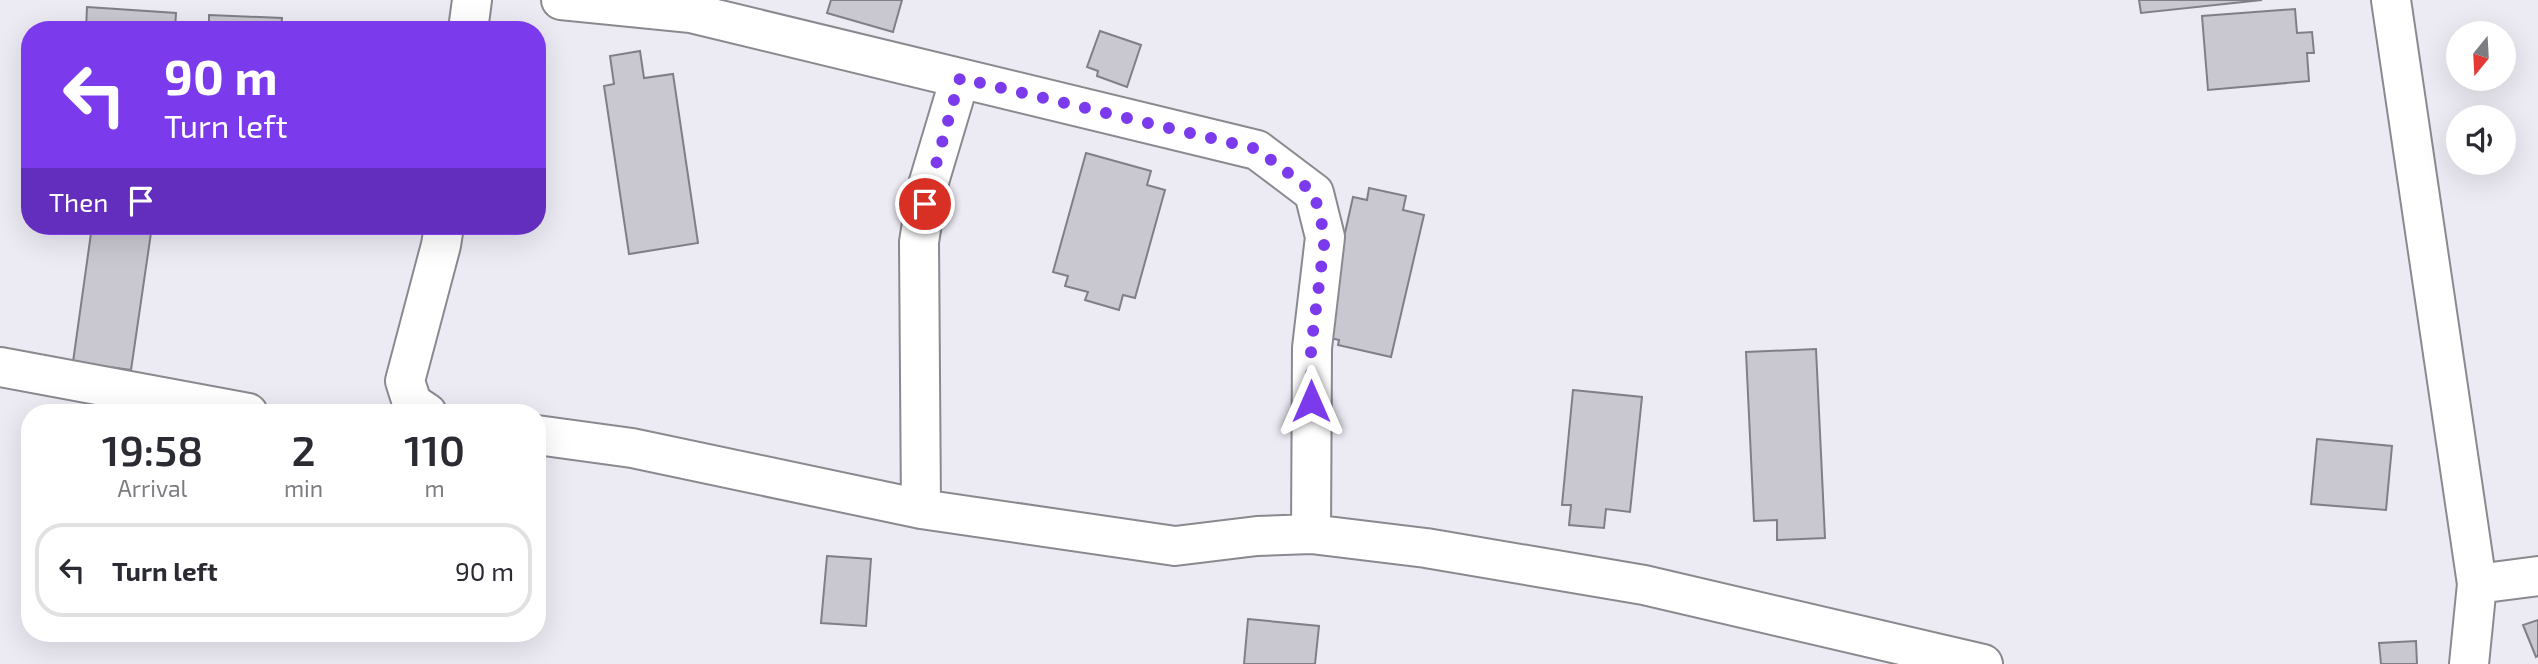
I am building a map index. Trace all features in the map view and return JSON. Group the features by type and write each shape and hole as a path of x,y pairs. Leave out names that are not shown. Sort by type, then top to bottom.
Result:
{"street":[{"path":"469,21 472,0"},
{"path":"561,0 691,13 1257,149 1314,193 1325,237 1311,348 1311,534"},
{"path":"2390,0 2477,584 2469,664"},
{"path":"921,509 919,242 928,185 960,78"},
{"path":"414,404 405,381 443,235"},
{"path":"0,367 199,404"},
{"path":"546,436 632,448 921,509 1175,546 1257,536 1311,534 1426,548 1644,585 1983,664"},
{"path":"2477,584 2538,576"}],"building":[{"path":"831,0 902,0 893,32 827,13"},
{"path":"2139,0 2262,0 2141,13"},
{"path":"87,7 176,13 176,21 86,21"},
{"path":"2295,9 2297,33 2312,32 2314,53 2307,53 2309,81 2208,90 2202,16"},
{"path":"209,15 282,18 282,21 209,21"},
{"path":"1100,31 1141,45 1127,87 1097,76 1098,71 1087,67"},
{"path":"640,51 644,78 673,74 698,243 629,254 604,86 614,84 610,56"},
{"path":"1086,153 1151,171 1147,185 1165,190 1135,298 1123,295 1119,310 1085,300 1088,292 1065,286 1068,276 1053,272"},
{"path":"1369,188 1406,196 1403,210 1424,215 1391,357 1338,345 1339,340 1322,336 1353,197 1367,200"},
{"path":"91,235 151,235 131,370 73,362"},
{"path":"1816,349 1825,538 1777,540 1777,520 1754,521 1746,352"},
{"path":"1573,390 1642,397 1630,512 1606,509 1604,528 1569,525 1571,505 1562,505"},
{"path":"2317,439 2392,446 2386,510 2311,504"},
{"path":"827,556 871,559 866,626 821,623"},
{"path":"1248,619 1319,626 1315,664 1244,664"},
{"path":"2538,620 2538,656 2536,657 2523,625"},
{"path":"2416,641 2417,664 2381,664 2379,643"}],"route":[{"path":"925,204 928,185 960,78 1257,149 1314,193 1325,237 1311,348 1311,401"}]}
